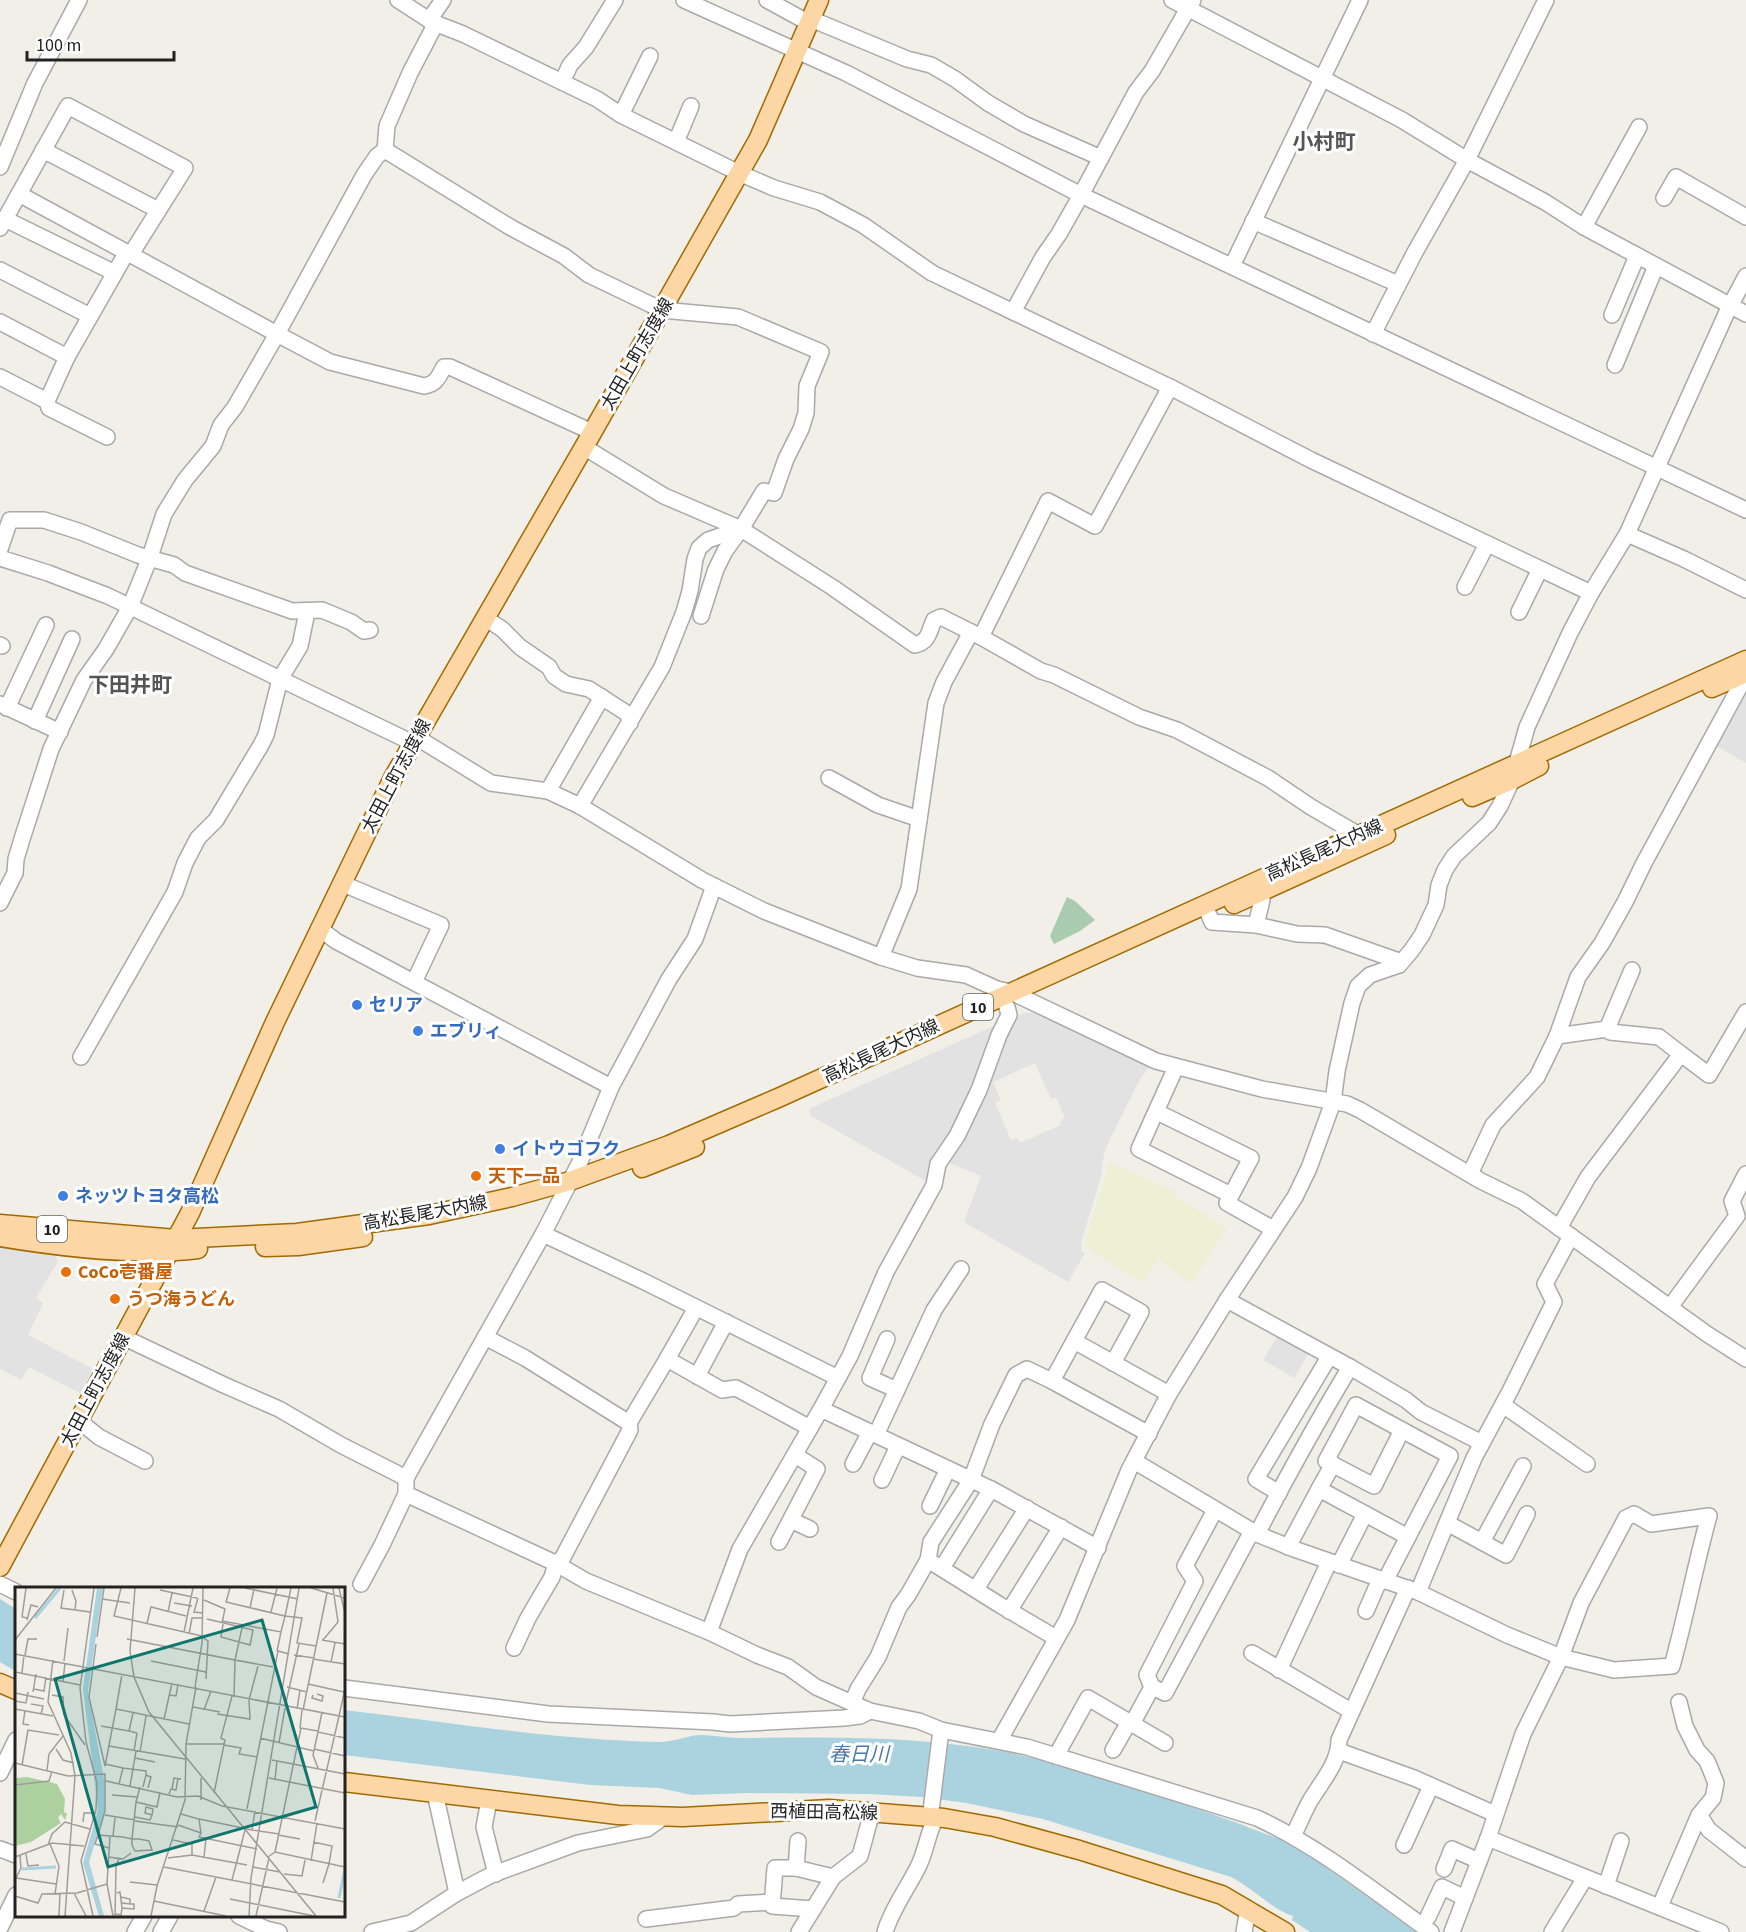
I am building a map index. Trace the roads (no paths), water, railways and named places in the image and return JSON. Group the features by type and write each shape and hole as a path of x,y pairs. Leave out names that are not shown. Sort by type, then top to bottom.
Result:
{"main road":[{"name":"太田上町志度線","path":"0,1566 190,1213 275,1022 393,778 740,173 758,140 819,0"},
{"name":"高松長尾大内線","path":"1015,999 1514,772 1746,660"},
{"name":"高松長尾大内線","path":"1514,772 1540,765 1746,674"},
{"name":"高松長尾大内線","path":"0,1224 198,1249 297,1246 431,1227 566,1188 669,1144 757,1114 1261,893 1365,838"},
{"name":"高松長尾大内線","path":"0,1237 80,1246 172,1246"},
{"path":"0,1683 15,1690"},
{"name":"西植田高松線","path":"345,1782 618,1815 665,1816 829,1809 872,1812 934,1810 1079,1850 1222,1895 1285,1932"}],"street":[{"path":"0,167 35,83 80,0"},
{"path":"398,0 432,22 463,34 597,99 621,115 740,173 774,188 820,202 863,225 932,273 1170,387 1311,460 1591,593"},
{"path":"0,903 15,873 16,859 39,780 84,680 106,649 130,607 164,514 185,480 213,446 221,425 278,334 364,175 377,156 385,150 387,126 443,0"},
{"path":"562,82 570,65 586,47 615,0"},
{"path":"684,0 877,88 1081,195 1746,510"},
{"path":"767,0 810,21 907,59 931,65 1024,124 1101,158"},
{"path":"1172,0 1191,4 1402,120 1584,227 1746,314"},
{"path":"1232,266 1360,0"},
{"path":"1372,334 1467,160 1546,0"},
{"path":"1013,312 1081,195 1136,92 1152,71 1191,4"},
{"path":"621,115 650,56"},
{"path":"107,436 49,408 47,401 67,357 90,316 115,273 124,257 131,254 185,168 68,106 3,224 115,273"},
{"path":"676,142 691,106"},
{"path":"1584,227 1639,127"},
{"path":"43,150 158,210"},
{"path":"385,150 510,227 564,256 589,274 662,310 738,317 821,352 807,386 806,413 801,429 786,459 774,493 764,491 724,551 701,616"},
{"path":"1664,198 1676,177 1746,217"},
{"path":"19,194 330,362 424,386 432,384 444,368 450,367 588,440 664,496 736,531 832,587 915,645 927,638 932,624 937,617 941,617 1041,671 1054,675 1139,717 1177,730 1268,778 1311,807 1365,838"},
{"path":"1254,221 1398,285"},
{"path":"1612,315 1637,256"},
{"path":"1615,365 1656,266"},
{"path":"0,270 90,316"},
{"path":"999,1741 1066,1620 1134,1461 1169,1394 1295,1197 1309,1168 1333,1102 1336,1071 1358,986 1370,975 1399,965 1422,935 1436,905 1439,885 1445,870 1454,856 1489,823 1514,772 1527,727 1570,633 1591,593 1628,534 1730,306 1746,276"},
{"path":"0,322 67,357"},
{"path":"0,377 47,401"},
{"path":"881,957 909,889 936,703 944,682 976,634 1048,501 1095,526 1170,387"},
{"path":"0,549 10,520 44,520 81,531 138,555 174,565 185,573 292,611 322,610 351,622 364,631 370,630"},
{"path":"580,806 662,666 690,591 699,548 708,540 736,531"},
{"path":"1628,534 1746,590"},
{"path":"1465,587 1487,543"},
{"path":"0,558 48,573 130,607 280,679 415,740 491,783 548,791 580,806 714,886 764,911 881,957 917,968 966,975 1156,1061 1262,1089 1347,1104 1522,1201 1746,1359"},
{"path":"1519,612 1540,569"},
{"path":"81,1057 175,892 185,863 198,838 216,820 261,745 266,735 280,679 300,646 307,612"},
{"path":"485,618 549,667 554,676 566,684 589,689 602,697 628,714 630,723"},
{"path":"46,625 4,706 60,732"},
{"path":"35,720 72,639"},
{"path":"1470,1174 1493,1125 1537,1077 1557,1036 1578,977 1602,943 1625,902 1746,674"},
{"path":"548,791 602,697"},
{"path":"829,778 878,805 919,819"},
{"path":"341,883 441,924 414,982"},
{"path":"361,1584 406,1494 406,1478 543,1234 611,1087 669,979 695,939 714,886"},
{"path":"1256,925 1262,900 1261,893"},
{"path":"1209,915 1212,922 1256,925 1297,934 1325,935 1396,960 1399,965"},
{"path":"319,928 336,941 537,1050 611,1087"},
{"path":"1607,1029 1632,970"},
{"path":"709,1632 740,1549 850,1356 886,1272 934,1185 938,1164 957,1136 979,1090 1015,999"},
{"path":"1557,1036 1607,1029 1610,1032 1659,1037 1709,1075 1745,1017"},
{"path":"1293,1836 1336,1759 1339,1740 1352,1712 1447,1523 1474,1458 1554,1302 1545,1284 1588,1177 1681,1054"},
{"path":"1176,1067 1139,1149 1231,1196"},
{"path":"1156,1112 1251,1158 1227,1203 1273,1229"},
{"path":"1670,1307 1737,1216 1732,1201 1746,1174"},
{"path":"543,1234 838,1378"},
{"path":"854,1464 897,1390 934,1310 961,1269"},
{"path":"1052,1381 1102,1290 1141,1312 1113,1363"},
{"path":"1227,1300 1350,1367 1406,1400 1421,1412 1482,1443"},
{"path":"514,1648 528,1618 552,1577 556,1563 562,1559 630,1430 629,1423 696,1308"},
{"path":"697,1376 726,1322"},
{"path":"123,1337 279,1409 341,1445 406,1478"},
{"path":"485,1337 525,1358 629,1423"},
{"path":"887,1339 870,1378 897,1390"},
{"path":"1074,1341 1169,1394"},
{"path":"1278,1493 1256,1479 1329,1357"},
{"path":"667,1359 722,1390 736,1388 810,1428"},
{"path":"1215,1510 1185,1566 1195,1581 1147,1675 1152,1687 1165,1693 1296,1465 1303,1446 1350,1367"},
{"path":"852,1703 878,1657 899,1607 928,1560 931,1542 971,1479 992,1424 1016,1375 1028,1369 1149,1434"},
{"path":"1366,1611 1450,1456 1356,1405 1326,1461 1374,1486 1402,1430"},
{"path":"1503,1405 1587,1464"},
{"path":"821,1409 991,1489 1098,1548"},
{"path":"78,1420 99,1437 145,1461"},
{"path":"882,1480 898,1446"},
{"path":"779,1542 817,1468 795,1455"},
{"path":"1134,1461 1255,1533 1288,1547 1413,1590 1507,1635 1561,1657 1614,1670 1672,1666 1709,1516 1652,1524 1634,1514 1626,1518 1581,1603 1561,1657 1523,1734 1488,1838 1452,1932"},
{"path":"1288,1547 1333,1464"},
{"path":"1482,1542 1523,1466"},
{"path":"930,1506 948,1469"},
{"path":"942,1568 991,1489"},
{"path":"1319,1489 1408,1537"},
{"path":"406,1494 556,1563 586,1581 788,1667 816,1687 870,1711 919,1721 940,1734 999,1741 1056,1756 1257,1818 1320,1852 1430,1925 1442,1887 1465,1898"},
{"path":"976,1589 1027,1508"},
{"path":"1279,1670 1334,1563 1365,1514"},
{"path":"1447,1523 1506,1555 1527,1514"},
{"path":"791,1520 810,1529"},
{"path":"1009,1611 1061,1527"},
{"path":"928,1560 1056,1638"},
{"path":"0,1584 15,1592"},
{"path":"1252,1653 1352,1712"},
{"path":"1113,1750 1152,1687"},
{"path":"345,1688 548,1714 730,1724 844,1718 860,1716 870,1711"},
{"path":"1056,1756 1088,1698 1165,1743"},
{"path":"1660,1906 1699,1815 1713,1798 1716,1783 1707,1761 1697,1750 1685,1726 1679,1702"},
{"path":"885,1932 902,1894 921,1862 934,1810 940,1734"},
{"path":"0,1773 15,1742"},
{"path":"1339,1750 1495,1814"},
{"path":"1404,1845 1431,1786"},
{"path":"435,1793 457,1893"},
{"path":"489,1800 484,1827 496,1874"},
{"path":"799,1932 833,1877 860,1856 872,1812"},
{"path":"1699,1815 1709,1830 1746,1859"},
{"path":"372,1932 411,1923 457,1893 496,1874 578,1843 647,1829 665,1816"},
{"path":"1488,1838 1721,1932"},
{"path":"796,1868 798,1841"},
{"path":"1606,1886 1621,1841"},
{"path":"1444,1869 1455,1843 1479,1861"},
{"path":"0,1849 15,1855"},
{"path":"813,1909 772,1906 775,1868 796,1868 833,1877"},
{"path":"1552,1932 1585,1878"},
{"path":"0,1928 15,1897"},
{"path":"645,1918 734,1908 738,1904 773,1902"},
{"path":"1244,1932 1248,1909"},
{"path":"135,1932 143,1917"},
{"path":"161,1932 169,1917"},
{"path":"241,1917 266,1929 279,1932"}],"water":[{"path":"0,1599 15,1608 15,1660 0,1653"},
{"path":"345,1710 501,1730 620,1741 664,1742 700,1735 741,1738 858,1738 946,1743 1043,1760 1144,1791 1297,1846 1417,1932 1310,1932 1292,1920 1293,1916 1231,1877 1043,1819 966,1803 922,1797 869,1794 692,1795 659,1788 590,1785 345,1755"}],"waterway":[{"name":"春日川","path":"0,1652 15,1660"}],"place":[{"name":"セリア","path":"357,1005"},
{"name":"エブリィ","path":"418,1031"},
{"name":"イトウゴフク","path":"500,1149"},
{"name":"天下一品","path":"476,1176"},
{"name":"ネッツトヨタ高松","path":"63,1196"},
{"name":"CoCo壱番屋","path":"66,1272"},
{"name":"うつ海うどん","path":"115,1299"}],"district":[{"name":"小村町","path":"1324,142"},
{"name":"下田井町","path":"130,685"}]}
